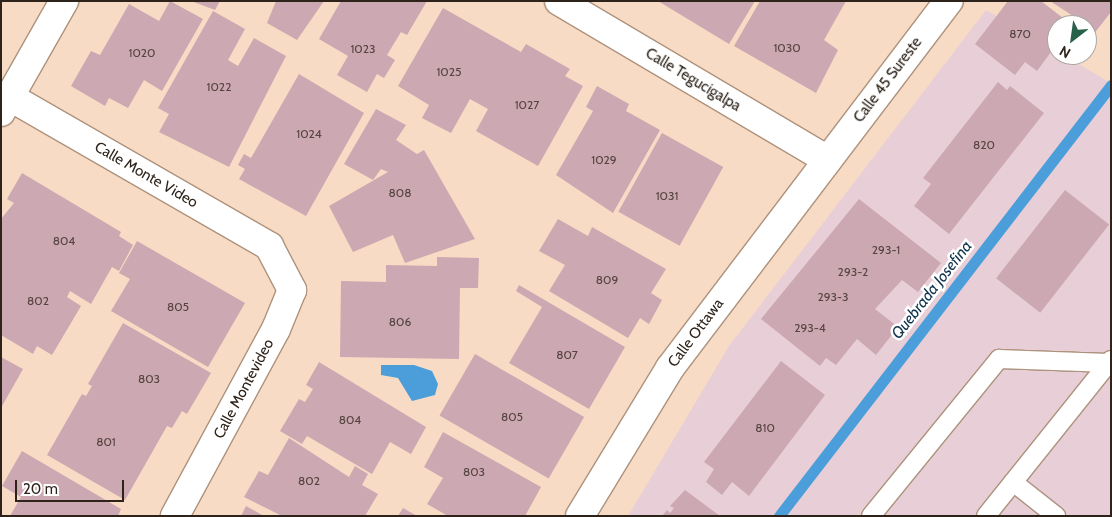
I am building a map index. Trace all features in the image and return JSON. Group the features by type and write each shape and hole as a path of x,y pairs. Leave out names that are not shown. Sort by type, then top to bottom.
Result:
{"street":[{"path":"6,104 64,1"},
{"name":"Calle Tegucigalpa","path":"559,1 589,8 828,160"},
{"name":"Calle 45 Sureste","path":"828,160 949,1"},
{"name":"Calle Monte Video","path":"6,104 269,246 276,259"},
{"name":"Calle Ottawa","path":"580,516 670,368 828,160"},
{"name":"Calle Montevideo","path":"175,516 276,329 292,290 276,259"}],"lane":[{"path":"871,516 999,359 1110,362"},
{"path":"986,516 1110,362"},
{"path":"1014,482 1056,516"}],"shaded area":[{"path":"986,10 1047,46 1047,65 1080,65 1111,83 1111,516 628,516 729,346"}],"water":[{"path":"381,365 414,365 432,371 438,384 435,395 412,401 398,378 381,375"}],"building":[{"path":"170,1 203,19 162,91 144,80 128,108 109,98 105,106 71,86 91,51 100,55 129,4 159,21"},
{"path":"191,1 220,1 215,10"},
{"path":"276,1 324,1 297,40 267,23"},
{"path":"341,1 427,1 407,35 401,32 387,55 395,60 384,78 377,74 367,92 337,75 348,56 319,39"},
{"path":"658,1 755,1 729,44"},
{"path":"760,1 846,1 824,40 838,50 816,93 734,46"},
{"path":"1008,1 1041,1 1059,15 1047,15 1047,57 1037,71 1025,62 1015,75 975,44"},
{"path":"1050,1 1111,1 1111,12 1097,30 1097,15 1072,15"},
{"path":"443,8 521,52 526,44 570,69 565,76 583,86 538,166 476,131 488,109 470,99 451,133 422,118 429,105 398,86"},
{"path":"213,11 245,29 228,60 238,66 254,38 286,56 229,167 159,132 169,114 158,108"},
{"path":"299,74 364,113 306,216 239,179 245,169 238,165 244,154 251,158"},
{"path":"998,82 1007,90 1010,86 1044,113 949,234 914,206 931,184 923,178"},
{"path":"597,86 629,104 626,111 660,130 613,213 556,175 593,111 586,107"},
{"path":"376,109 406,125 396,140 417,154 424,150 475,239 405,263 393,235 353,252 329,206 388,172 381,169 373,180 344,164"},
{"path":"662,133 723,167 680,246 618,212"},
{"path":"22,173 121,232 119,236 133,245 119,271 112,267 91,304 70,291 67,297 81,306 52,355 37,346 33,354 1,335 1,219 14,203 7,199"},
{"path":"1065,190 1109,224 1040,313 996,278"},
{"path":"859,199 941,263 918,292 902,280 875,309 898,327 876,355 857,339 836,365 826,358 820,366 761,319"},
{"path":"558,219 588,236 592,227 666,269 651,293 662,300 649,324 640,318 628,338 549,291 565,265 539,251"},
{"path":"137,241 245,303 208,367 111,311 130,279 119,273"},
{"path":"437,257 479,258 478,288 460,288 459,359 340,357 341,281 386,282 386,265 437,266"},
{"path":"519,285 625,347 589,409 509,363 542,307 516,291"},
{"path":"123,323 211,373 187,414 182,411 172,428 167,426 125,500 47,455 82,394 86,396 92,386 88,384"},
{"path":"475,354 584,417 549,478 440,415"},
{"path":"1,357 23,369 1,408"},
{"path":"781,361 825,395 749,496 732,482 722,495 706,482 714,469 704,462"},
{"path":"319,362 426,427 411,454 390,442 372,474 307,436 302,444 280,431 299,399 305,402 313,389 306,385"},
{"path":"443,432 541,487 525,516 448,516 427,504 443,478 424,467"},
{"path":"289,438 349,477 355,466 368,474 362,485 378,494 365,516 282,516 244,497 259,471 268,475"},
{"path":"22,451 121,509 118,516 10,516 21,497 2,486"},
{"path":"685,490 720,516 662,516 667,510 670,513 674,508 670,506"},
{"path":"246,506 264,516 241,516"},
{"path":"403,508 417,516 398,516"}],"waterway":[{"name":"Quebrada Josefina","path":"779,516 1111,85"}]}
